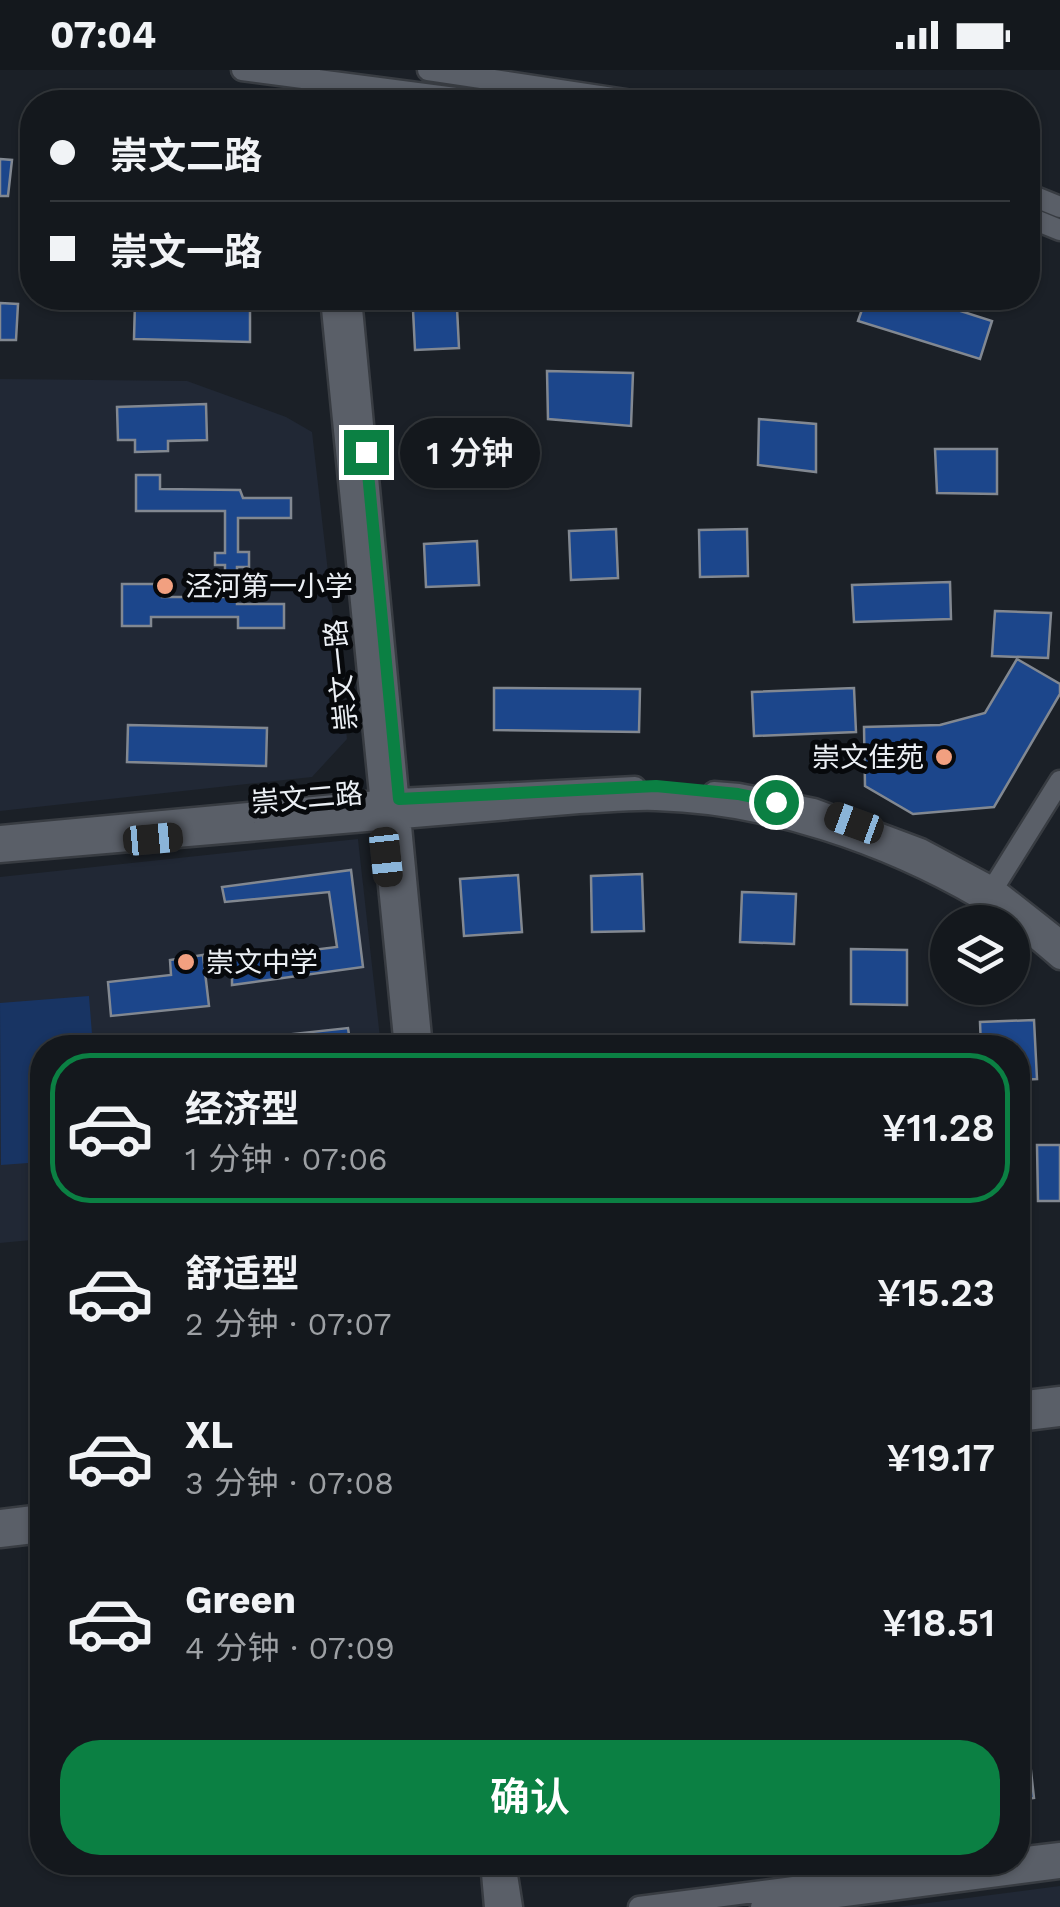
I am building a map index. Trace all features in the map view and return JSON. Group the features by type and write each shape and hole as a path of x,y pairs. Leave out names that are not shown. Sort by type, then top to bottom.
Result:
{"street":[{"path":"242,70 397,90"},
{"path":"428,70 560,90"},
{"name":"崇文一路","path":"332,310 420,1035"},
{"name":"崇文一路","path":"352,310 391,809 404,1035"},
{"path":"989,894 1060,781"},
{"name":"崇文二路","path":"0,836 391,809 656,800 734,808 811,826 989,894 1060,940"},
{"name":"崇文二路","path":"0,852 391,809"},
{"name":"崇文二路","path":"989,894 1060,959"},
{"path":"1030,1400 1060,1396"},
{"path":"1030,1420 1060,1416"},
{"path":"0,1520 30,1516"},
{"path":"0,1537 30,1533"},
{"path":"1030,1857 1060,1853"},
{"path":"1030,1872 1060,1868"},
{"path":"492,1875 495,1907"},
{"path":"507,1875 512,1907"},
{"path":"639,1907 885,1875"},
{"path":"761,1907 1006,1875"}],"shaded area":[{"name":"泾河第一小学","path":"0,379 187,381 286,417 312,432 347,739 312,777 0,811"},
{"name":"崇文中学","path":"358,839 380,1035 30,1035 30,1240 0,1243 0,877"},
{"path":"89,996 92,1035 30,1035 30,1163 1,1165 0,1003"},
{"path":"1060,1886 1060,1907 897,1907"}],"building":[{"path":"0,159 12,160 8,196 0,196"},
{"path":"0,303 18,304 16,340 0,340"},
{"path":"135,310 250,310 250,342 134,339"},
{"path":"413,310 457,310 459,348 415,350"},
{"path":"862,310 958,310 992,321 980,359 858,321"},
{"path":"547,371 633,373 631,426 548,419"},
{"path":"206,404 207,440 168,441 168,451 135,452 135,440 118,440 117,407"},
{"path":"759,419 816,424 816,472 758,465"},
{"path":"457,424 459,459 416,461 413,427"},
{"path":"935,449 997,449 997,494 937,493"},
{"name":"泾河第一小学","path":"136,475 160,475 160,489 240,490 243,498 291,498 291,518 238,518 238,552 249,552 249,567 237,567 237,604 284,604 284,628 238,628 238,617 151,617 151,626 122,626 122,584 162,584 162,597 225,597 225,565 215,565 215,553 225,553 225,511 136,511"},
{"path":"616,529 618,578 571,580 569,531"},
{"path":"747,529 748,576 700,577 699,530"},
{"path":"477,541 479,585 426,587 424,544"},
{"path":"950,582 951,619 854,622 852,585"},
{"path":"995,611 1051,613 1048,658 992,656"},
{"name":"崇文佳苑","path":"1017,659 1060,684 1060,694 994,807 913,814 865,786 864,727 940,725 985,713"},
{"path":"494,688 640,689 639,732 494,730"},
{"name":"崇文佳苑","path":"854,688 856,732 754,736 752,692"},
{"path":"128,725 267,728 266,766 127,762"},
{"name":"崇文中学","path":"351,870 363,967 232,985 232,960 337,947 329,892 225,902 222,887"},
{"path":"642,874 644,931 592,932 591,876"},
{"path":"518,875 522,932 464,936 460,879"},
{"path":"742,892 796,894 794,944 740,942"},
{"path":"851,949 907,950 907,1005 851,1004"},
{"name":"崇文中学","path":"203,955 209,1006 111,1016 108,982 171,975 170,960"},
{"path":"1034,1020 1037,1079 1030,1079 1030,1035 980,1035 980,1022"},
{"path":"348,1028 349,1035 284,1035"},
{"path":"1037,1145 1060,1145 1060,1201 1038,1201"},
{"path":"1030,1762 1034,1798 1030,1798"}],"place":[{"name":"泾河第一小学","path":"165,586"},
{"name":"崇文佳苑","path":"944,757"},
{"name":"崇文中学","path":"186,962"}],"route":[{"path":"366,452 399,799 656,786 776,802"}]}
